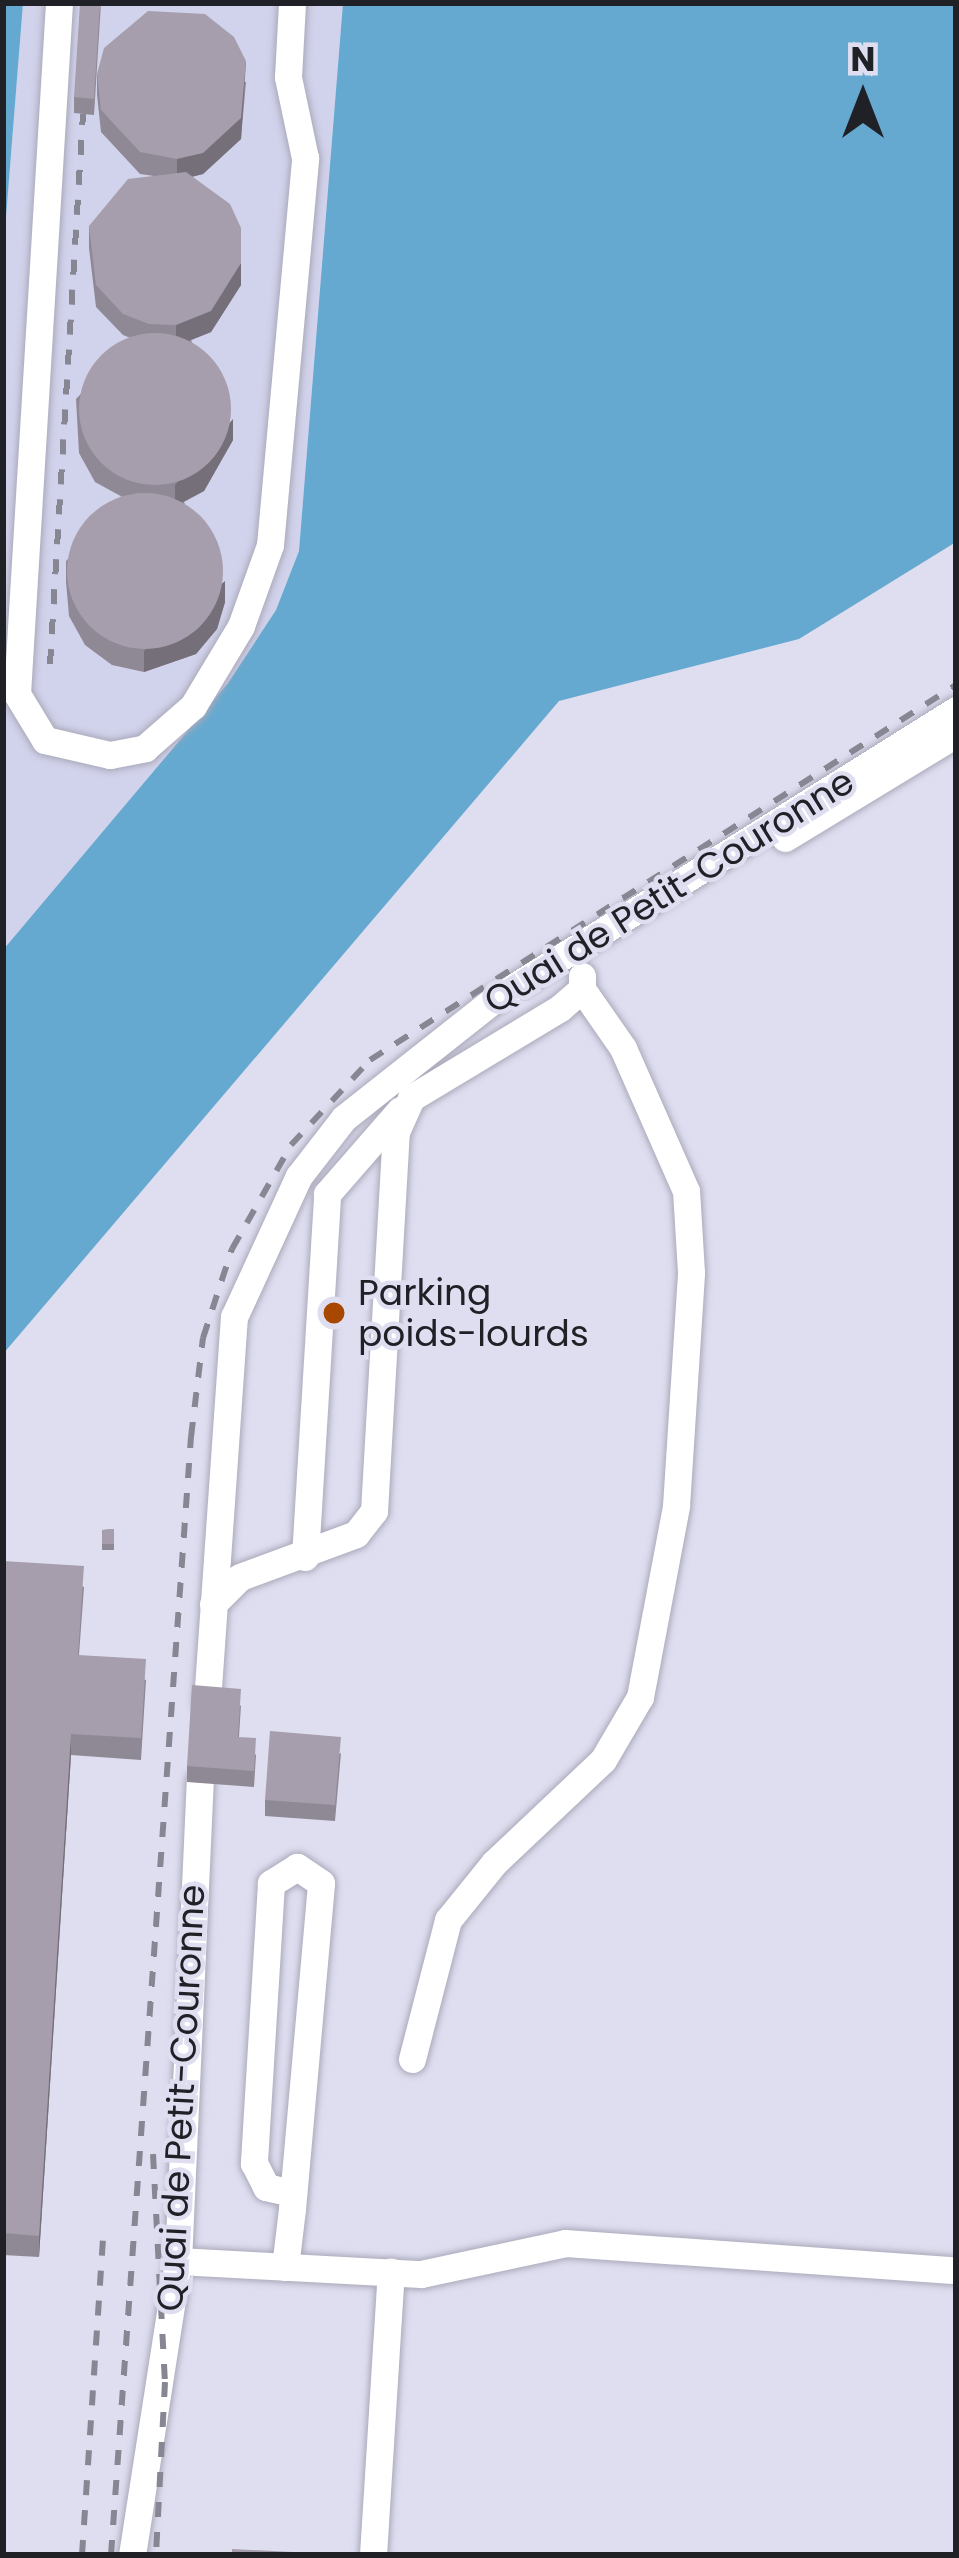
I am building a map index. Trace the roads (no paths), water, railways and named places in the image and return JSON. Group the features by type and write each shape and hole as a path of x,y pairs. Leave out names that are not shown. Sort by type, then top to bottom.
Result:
{"street":[{"path":"59,3 16,694 45,740 110,755 145,748 194,706 241,626 270,545 304,158 288,77 292,3"},
{"name":"Quai de Petit-Couronne","path":"580,968 956,710"},
{"name":"Quai de Petit-Couronne","path":"207,1702 234,1316 299,1176 387,1081 580,968 956,734"},
{"path":"305,1556 327,1194 411,1098 560,1008 580,968"},
{"path":"412,2059 448,1920 494,1863 603,1760 640,1697 676,1506 691,1272 686,1191 580,968"},
{"path":"213,1604 240,1577 356,1534 374,1511 396,1132 411,1098"},
{"name":"Quai de Petit-Couronne","path":"132,2555 178,2260 200,1783"},
{"path":"285,2267 293,2193 321,1883 297,1867 271,1882 254,2163 266,2187 293,2193"},
{"path":"178,2260 421,2274 565,2242 956,2270"},
{"path":"374,2553 392,2272"}],"water":[{"path":"3,3 23,3 3,255"},
{"path":"343,3 956,3 956,542 799,639 559,701 3,1354 3,950 228,683 276,610 299,551"}],"railway":[{"path":"50,664 83,114"},
{"path":"111,2555 191,1437 203,1338 232,1249 291,1145 370,1060 956,685"},
{"path":"153,2154 165,2382 156,2555"},
{"path":"82,2555 104,2226"}],"place":[{"name":"Parking poids-lourds","path":"334,1313"}]}
